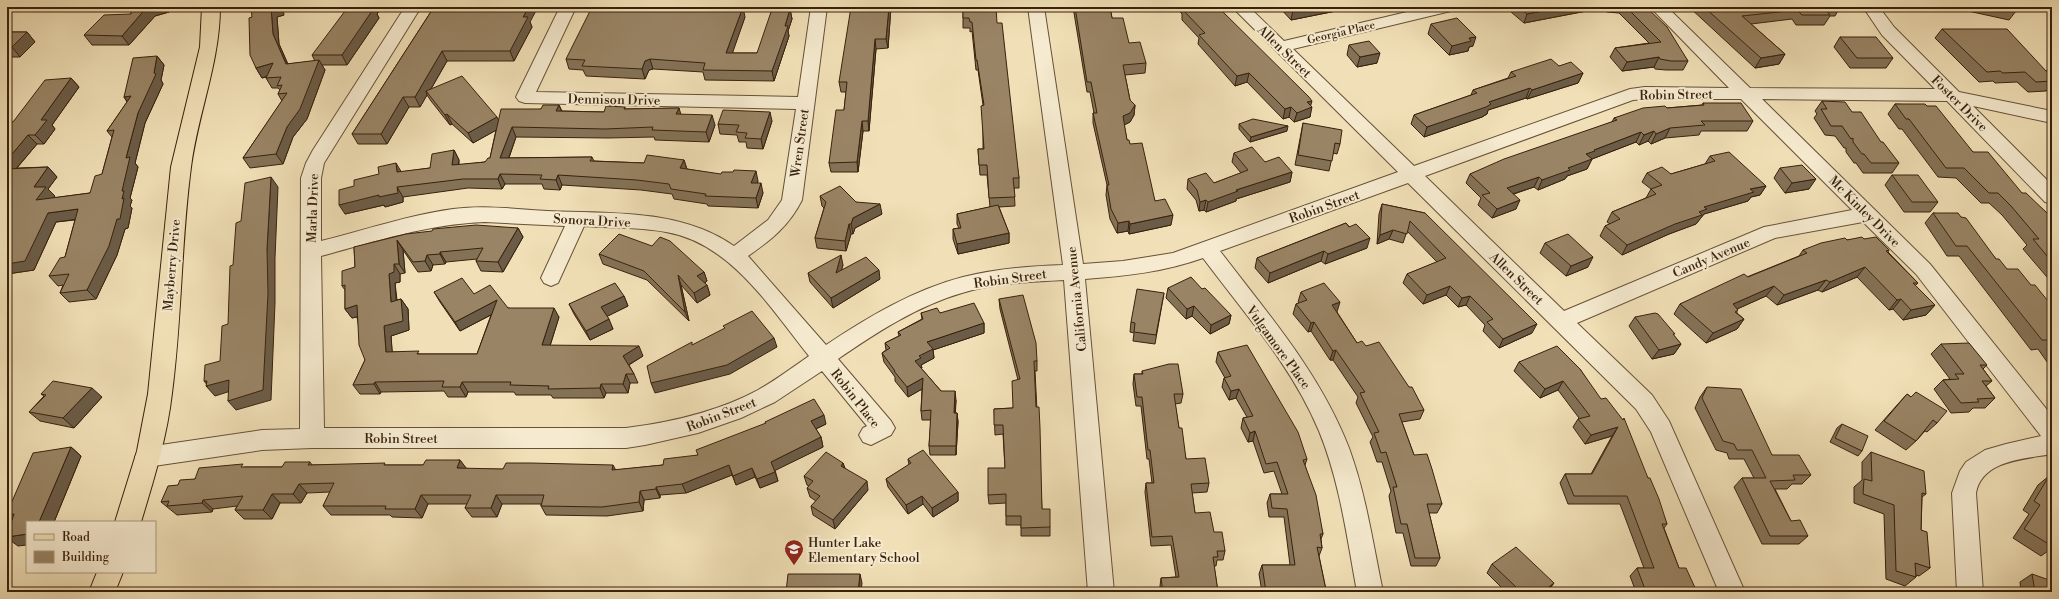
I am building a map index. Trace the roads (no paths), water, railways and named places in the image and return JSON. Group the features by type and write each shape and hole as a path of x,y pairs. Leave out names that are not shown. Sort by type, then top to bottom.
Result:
{"main road":[{"name":"Mayberry Drive","path":"128,521 155,426 180,168 210,36 211,7"},
{"path":"102,592 110,573"}],"street":[{"name":"Marla Drive","path":"312,438 310,251 311,178 315,163 413,7"},
{"name":"Dennison Drive","path":"568,7 525,97 804,104"},
{"name":"Wren Street","path":"735,255 780,221 792,200 818,7"},
{"name":"California Avenue","path":"1036,7 1074,271 1101,592"},
{"name":"Allen Street","path":"1240,7 1644,402 1655,418 1732,592"},
{"name":"Georgia Place","path":"1280,47 1449,7"},
{"name":"Mc Kinley Drive","path":"1658,7 1923,269 2052,433"},
{"name":"Foster Drive","path":"1871,7 1888,31 2052,197"},
{"name":"Robin Street","path":"147,457 262,440 312,438 626,438 663,433 700,424 736,411 768,395 881,320 912,303 942,292 974,282 1007,276 1144,266 1175,260 1630,95 1645,93 1924,94 1954,98 2052,117"},
{"name":"Candy Avenue","path":"1561,321 1771,232 1868,214"},
{"name":"Sonora Drive","path":"310,251 425,221 455,216 485,215 640,222 667,225 692,232 713,241 735,255 745,264 824,358"},
{"path":"551,278 578,219"},
{"name":"Vulgamore Place","path":"1207,249 1292,362 1313,395 1330,430 1344,467 1370,592"},
{"name":"Robin Place","path":"824,358 883,428 871,435"},
{"path":"1970,592 1964,493 1968,478 1978,465 1992,457 2052,444"}],"place":[{"name":"Hunter Lake Elementary School","path":"794,566"}]}
